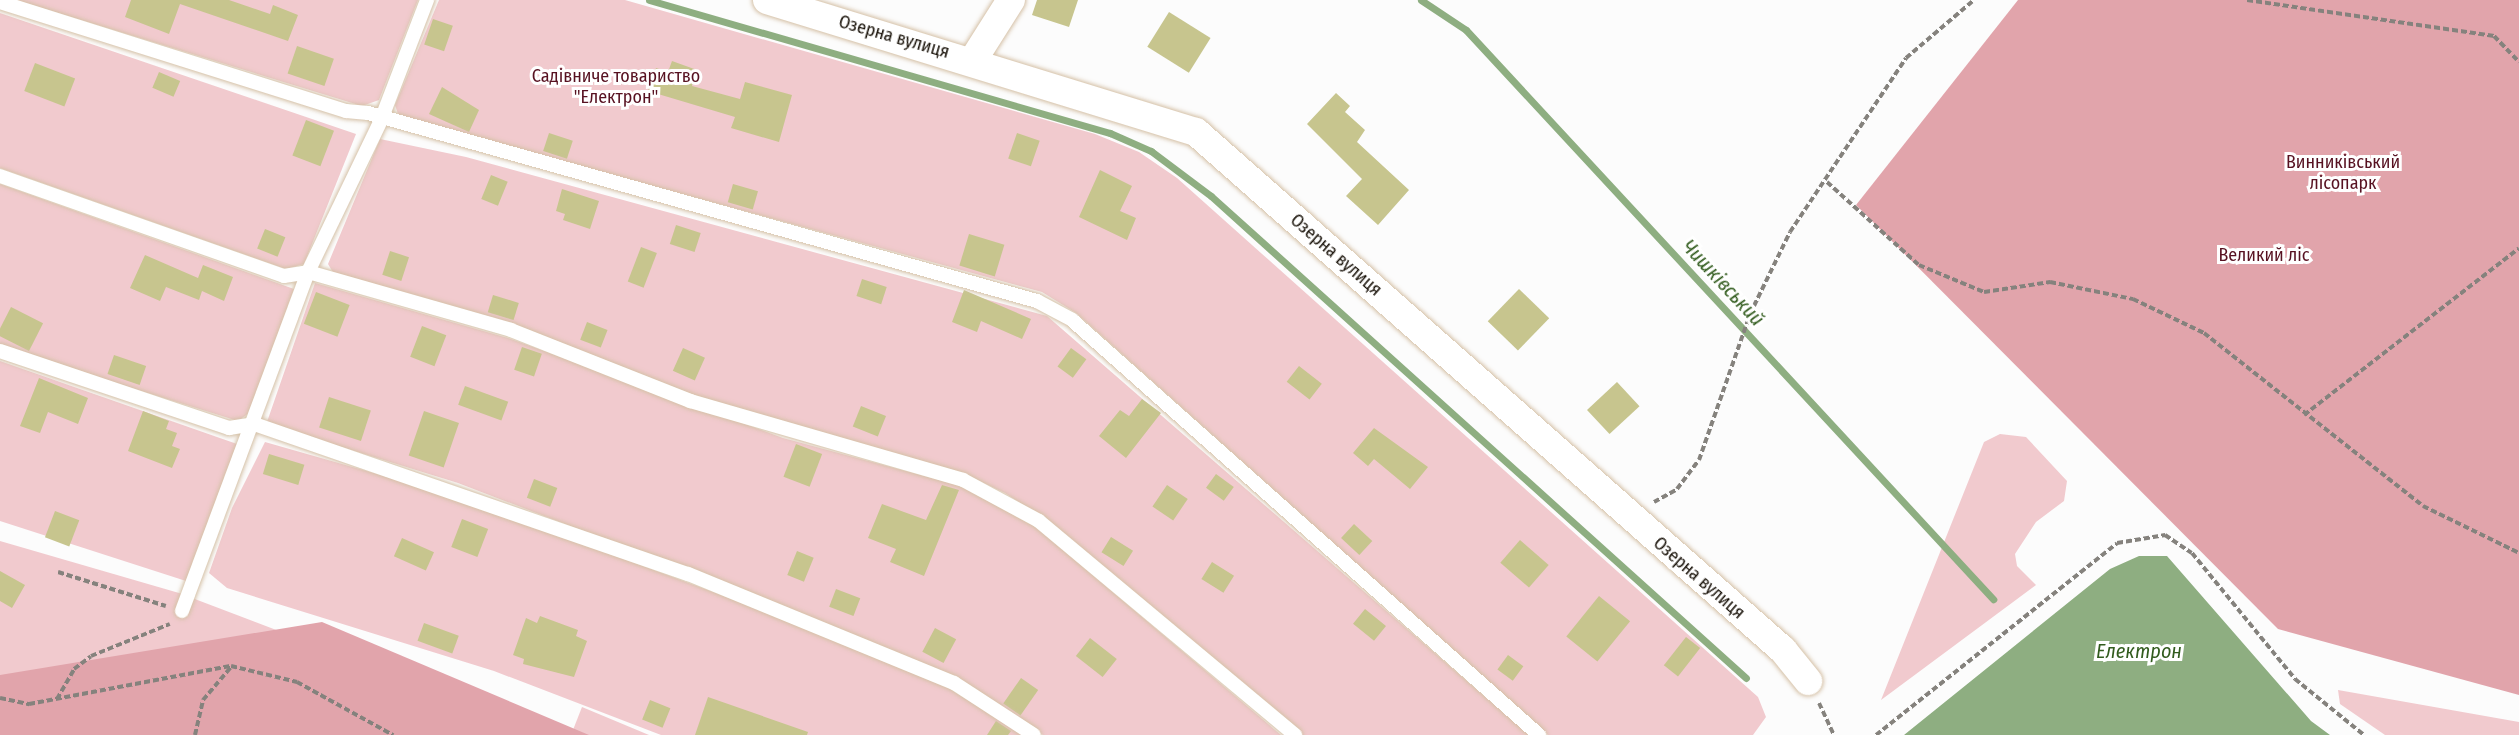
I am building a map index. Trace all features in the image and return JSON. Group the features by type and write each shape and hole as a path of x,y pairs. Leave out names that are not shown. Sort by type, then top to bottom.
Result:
{"street":[{"name":"Озерна вулиця","path":"767,0 973,60 1196,132 1622,511 1783,650 1808,681"},
{"path":"973,60 1011,0"}],"lane":[{"path":"182,611 254,424 308,272 381,120 428,0"},
{"path":"0,2 381,120 1037,301 1072,320 1539,735"},
{"path":"0,176 284,276 308,272 511,330 690,401 785,432 963,480 1039,521 1294,735"},
{"path":"0,351 229,428 254,424 688,573 954,683 1034,735"}],"path":[{"path":"1622,511 1677,489 1699,460 1750,314 1790,232 1827,182 1906,58 1974,0"},
{"path":"2247,0 2494,36 2519,62"},
{"path":"1827,182 1919,265 1984,291 2050,282 2133,299 2204,333 2304,415 2423,506 2519,553"},
{"path":"2304,415 2519,248"},
{"path":"1876,735 2117,543 2165,535 2192,553 2295,679 2364,735"},
{"path":"58,572 182,611"},
{"path":"56,700 74,669 91,656 145,638 182,611"},
{"path":"195,735 203,700 231,666"},
{"path":"0,698 29,704 231,666 297,682 393,735"},
{"path":"1808,681 1834,735"}],"green space":[{"path":"16,0 418,0 379,100 362,106"},
{"name":"Садівниче товариство \"Електрон\"","path":"439,0 625,0 1095,134 1139,152 1177,178 1758,697 1766,717 1753,735 1548,735 1076,313 1042,292 399,117 395,105"},
{"name":"Великий ліс","path":"2018,0 2519,0 2519,695 2278,629 1856,205"},
{"path":"0,13 356,134 304,264 286,269 0,168"},
{"path":"380,139 466,157 1047,316 1529,735 1301,735 1040,516 1005,493 965,474 791,428 694,395 513,324 334,274 328,264"},
{"path":"0,184 294,289 249,413 238,421 0,347"},
{"path":"315,283 508,338 783,438 961,486 1037,528 1281,735 1043,735 954,676 819,621 458,483 274,426 267,422"},
{"path":"0,361 237,444 186,581 0,521"},
{"path":"2000,434 2026,437 2067,481 2064,501 2036,522 2015,554 2017,566 2036,585 1881,700 1984,442"},
{"path":"265,442 454,496 737,601 948,688 1024,735 661,735 494,671 227,588 209,573 232,508"},
{"path":"0,541 179,593 552,735 0,735"},
{"path":"322,622 589,735 0,735 0,675"},
{"path":"2338,690 2519,722 2519,735 2385,735 2340,704"},
{"path":"582,707 649,735 571,735"}],"water":[{"name":"Електрон","path":"2139,556 2167,556 2311,721 2330,735 1904,735 2110,569"}],"building":[{"path":"131,0 229,0 270,14 273,5 298,15 288,41 180,4 169,34 125,17"},
{"path":"1037,0 1078,0 1069,27 1032,15"},
{"path":"1169,12 1211,38 1189,73 1147,47"},
{"path":"433,19 453,26 444,51 424,45"},
{"path":"297,46 334,59 324,86 288,73"},
{"path":"672,61 697,70 692,86 740,99 745,82 792,95 779,142 731,128 735,117 648,91 656,68 668,72"},
{"path":"35,63 75,78 64,106 24,91"},
{"path":"159,72 180,81 174,97 152,88"},
{"path":"442,87 479,110 469,132 429,114"},
{"path":"1336,93 1350,106 1345,112 1365,130 1357,142 1409,190 1378,225 1346,196 1362,179 1307,124"},
{"path":"306,120 334,131 320,166 292,155"},
{"path":"549,133 573,141 567,159 543,151"},
{"path":"1017,133 1040,141 1031,166 1008,159"},
{"path":"1100,170 1132,186 1120,211 1136,218 1127,240 1079,217"},
{"path":"491,175 508,182 498,206 481,199"},
{"path":"733,184 758,191 753,209 728,202"},
{"path":"562,189 599,201 590,229 563,220 565,214 556,211"},
{"path":"676,225 701,233 695,252 670,244"},
{"path":"265,229 285,237 278,257 257,248"},
{"path":"969,234 1004,245 995,276 959,266"},
{"path":"641,247 657,253 644,288 628,282"},
{"path":"390,251 409,257 401,281 382,275"},
{"path":"145,255 198,278 203,265 233,277 224,301 202,291 199,300 166,287 160,301 130,288"},
{"path":"862,279 887,287 881,304 856,296"},
{"path":"1519,289 1549,318 1518,351 1488,321"},
{"path":"964,290 1031,319 1022,339 981,321 977,332 952,322"},
{"path":"316,292 350,305 337,337 304,324"},
{"path":"493,295 519,303 514,320 488,312"},
{"path":"11,307 43,323 29,351 0,336 0,329"},
{"path":"587,322 608,330 601,348 580,340"},
{"path":"422,326 446,335 434,366 410,357"},
{"path":"522,347 542,354 534,377 514,370"},
{"path":"683,348 705,358 695,381 673,371"},
{"path":"1071,348 1086,359 1073,378 1057,367"},
{"path":"114,355 146,366 140,385 107,374"},
{"path":"1299,366 1322,384 1310,400 1287,382"},
{"path":"39,378 88,398 78,424 48,412 40,433 20,426"},
{"path":"1617,382 1640,406 1610,434 1587,410"},
{"path":"465,386 508,402 501,421 458,405"},
{"path":"329,397 371,411 361,441 319,427"},
{"path":"1142,399 1161,413 1126,458 1099,436 1120,410 1129,416"},
{"path":"861,406 886,416 878,437 853,426"},
{"path":"143,411 169,421 166,429 177,433 172,446 180,449 172,468 128,451"},
{"path":"424,411 459,423 444,467 409,455"},
{"path":"1374,428 1428,467 1410,489 1374,459 1368,466 1353,453"},
{"path":"796,444 822,454 810,487 783,477"},
{"path":"269,454 304,465 298,485 263,474"},
{"path":"1216,474 1234,487 1224,501 1206,488"},
{"path":"534,479 557,488 550,507 527,498"},
{"path":"942,485 959,490 924,576 890,562 896,549 868,538 882,504 926,520"},
{"path":"1167,485 1188,499 1173,521 1152,507"},
{"path":"55,511 79,520 69,546 45,537"},
{"path":"462,519 488,529 477,557 451,547"},
{"path":"1354,524 1372,541 1359,555 1341,538"},
{"path":"1111,537 1133,551 1124,566 1101,552"},
{"path":"402,538 434,552 426,571 394,556"},
{"path":"1520,540 1549,565 1529,588 1500,563"},
{"path":"797,551 814,558 804,582 787,575"},
{"path":"1212,562 1234,576 1223,593 1201,579"},
{"path":"0,571 25,585 12,608 0,601"},
{"path":"836,589 860,598 853,616 829,607"},
{"path":"1599,596 1630,621 1597,662 1566,636"},
{"path":"1365,609 1386,626 1374,641 1353,624"},
{"path":"540,616 578,630 576,636 587,641 574,677 523,664 524,659 513,655 526,618 537,623"},
{"path":"424,623 459,636 452,654 418,641"},
{"path":"935,628 956,639 944,663 922,652"},
{"path":"1686,637 1700,648 1678,676 1664,665"},
{"path":"1090,638 1117,659 1103,677 1076,656"},
{"path":"1508,655 1523,666 1513,681 1497,670"},
{"path":"1021,678 1038,690 1020,715 1003,703"},
{"path":"708,697 808,732 807,735 695,735"},
{"path":"650,700 670,708 663,728 642,719"},
{"path":"996,721 1011,731 1008,735 987,735"}],"waterway":[{"path":"649,0 1110,133 1151,151 1211,196 1746,678"},
{"name":"Чишківський","path":"1421,0 1466,30 1993,599"}],"park label":[{"name":"Винниківський лісопарк","path":"2343,174"}]}
